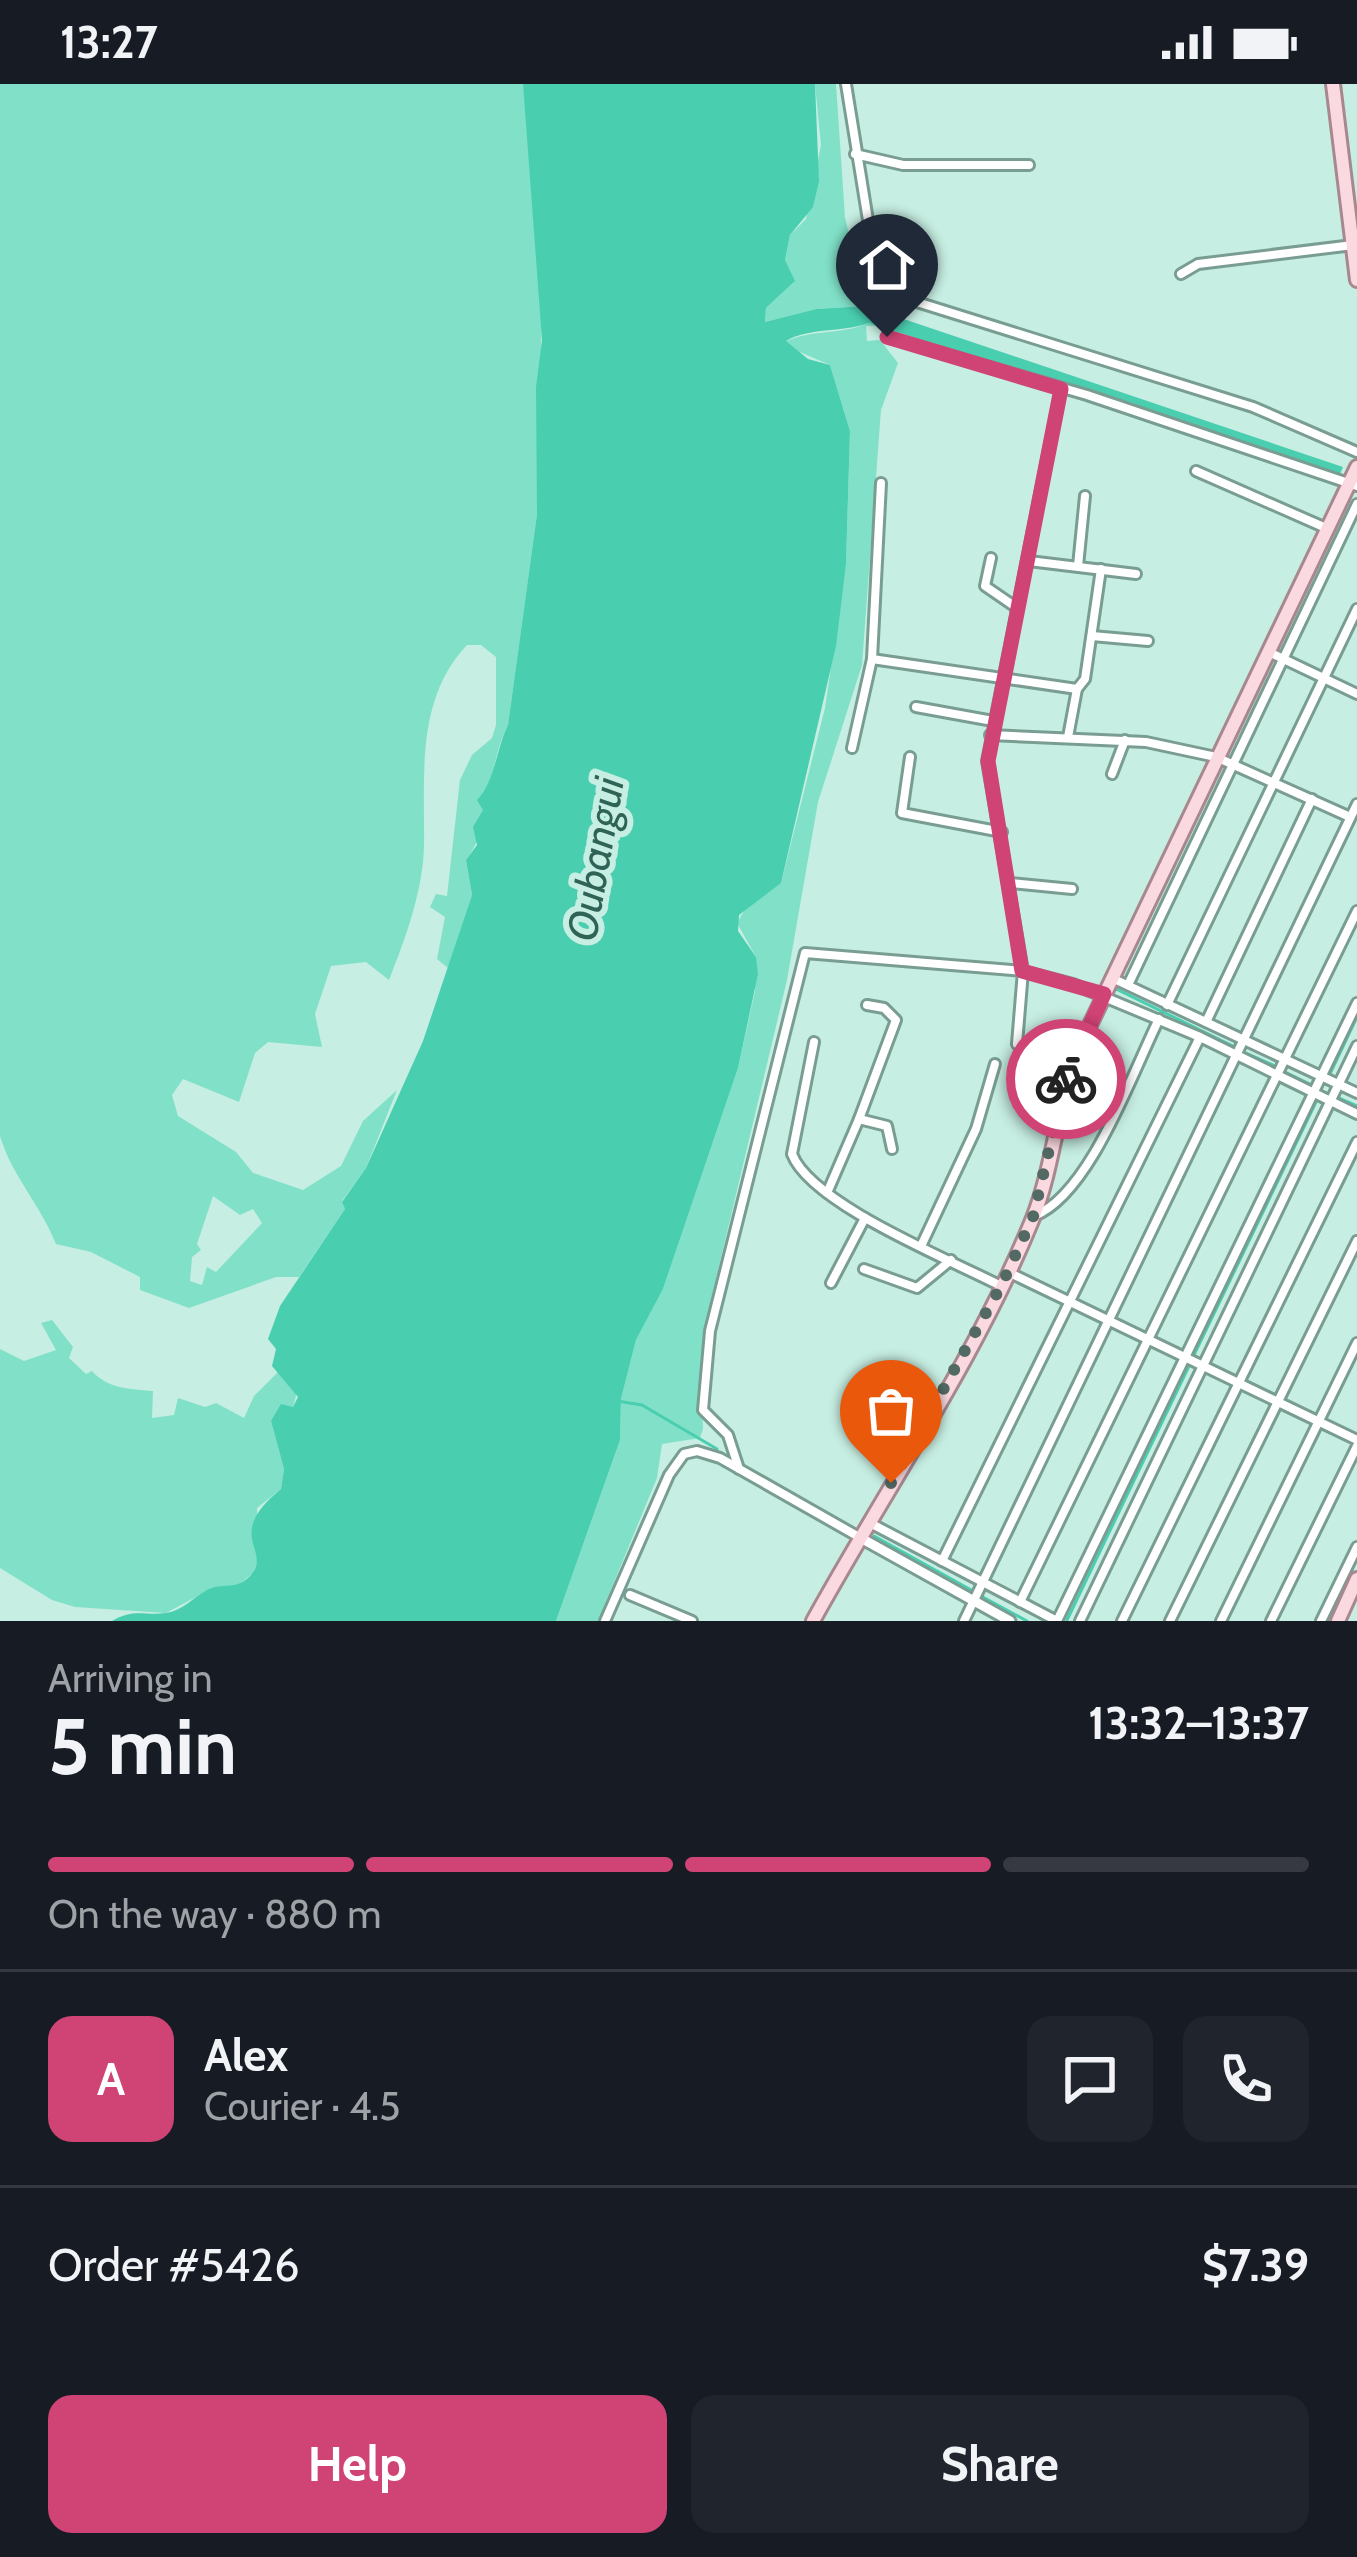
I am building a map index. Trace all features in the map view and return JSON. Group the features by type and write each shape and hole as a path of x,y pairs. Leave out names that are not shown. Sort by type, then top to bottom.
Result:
{"main road":[{"path":"1333,84 1351,193 1357,280"},
{"path":"813,1621 1009,1272 1033,1217 1061,1093 1216,757 1326,528 1354,483 1357,466"},
{"path":"1338,1621 1357,1579"}],"street":[{"path":"846,84 855,154 876,243 877,276 888,292 1253,406 1357,452"},
{"path":"855,154 903,165 1029,165"},
{"path":"1181,274 1198,264 1354,237"},
{"path":"887,337 1354,483"},
{"path":"1018,1044 1022,971 1012,883 989,775 990,735 1061,389"},
{"path":"1196,471 1326,528"},
{"path":"852,748 872,659 881,483"},
{"path":"1078,566 1085,496"},
{"path":"1128,986 1357,504"},
{"path":"991,558 986,586 1017,608"},
{"path":"1029,561 1136,574"},
{"path":"1068,736 1077,689 1085,679 1101,569"},
{"path":"1167,1005 1357,609"},
{"path":"1092,636 1148,641"},
{"path":"1267,651 1357,694"},
{"path":"872,659 1077,689"},
{"path":"916,707 993,722"},
{"path":"990,735 1125,740 1216,757 1350,817"},
{"path":"1112,774 1125,740"},
{"path":"910,757 902,814 1002,832"},
{"path":"1205,1022 1312,799"},
{"path":"964,1621 1357,804"},
{"path":"1012,883 1072,889"},
{"path":"1020,1602 1357,911"},
{"path":"739,1469 728,1435 703,1410 710,1331 801,957 811,952 1022,971 1104,994 1357,1114"},
{"path":"1112,978 1357,1093"},
{"path":"869,1522 1057,1621 1357,1003"},
{"path":"826,1194 896,1020 884,1008 867,1005"},
{"path":"1033,1217 1056,1204 1084,1170 1159,1019"},
{"path":"941,1561 1200,1037"},
{"path":"814,1042 792,1154 826,1194 1001,1286"},
{"path":"1080,1621 1357,1046"},
{"path":"922,1244 976,1129 995,1064"},
{"path":"859,1119 887,1126 892,1149"},
{"path":"1122,1621 1357,1142"},
{"path":"831,1282 866,1218"},
{"path":"1170,1621 1357,1241"},
{"path":"864,1269 917,1288 951,1260"},
{"path":"1009,1272 1357,1443 1271,1621"},
{"path":"1221,1621 1357,1342"},
{"path":"605,1621 669,1475 684,1454 707,1453 1010,1621"},
{"path":"1321,1621 1357,1547"},
{"path":"630,1595 692,1621"}],"shaded area":[{"path":"0,84 523,84 542,305 537,514 508,725 481,829 466,860 472,895 448,968 437,959 445,917 430,907 436,894 447,896 460,780 472,755 492,738 496,725 496,657 481,645 467,645 450,667 431,715 420,880 389,980 366,962 331,966 315,1014 322,1047 268,1042 255,1053 239,1102 183,1079 172,1095 178,1116 236,1152 253,1173 303,1190 341,1166 363,1121 397,1090 366,1168 299,1277 276,1277 189,1308 140,1290 140,1277 91,1252 56,1244 0,1136","holes":["213,1196 240,1215 253,1209 262,1223 216,1272 207,1267 202,1285 190,1281 192,1257 201,1250 197,1244"]},
{"path":"815,84 836,84 845,217 865,306 816,309 765,322 766,308 793,283 785,260 790,235 806,219 821,145"},
{"path":"869,323 878,326 866,326 867,341 880,340 898,363 881,410 862,665 818,802 787,980 709,1308 701,1363 703,1429 700,1438 662,1444 657,1478 598,1621 556,1621 620,1440 621,1399 636,1340 663,1289 738,1068 755,991 756,957 737,923 748,904 781,883 825,708 846,564 850,431 830,365 781,344"},
{"path":"52,1320 73,1347 69,1358 86,1374 92,1371 112,1385 153,1391 152,1418 174,1415 178,1398 205,1407 216,1403 244,1418 254,1396 280,1370 297,1391 293,1408 271,1421 284,1469 281,1489 257,1508 258,1560 253,1573 236,1587 213,1588 166,1613 75,1607 52,1600 0,1568 0,1349 24,1361 56,1350 41,1323"}],"water":[{"name":"Oubangui","path":"523,84 815,84 819,181 813,207 790,235 785,260 795,281 766,308 765,322 816,309 865,306 1343,467 1340,474 869,323 786,341 808,359 830,365 850,431 846,564 836,646 781,883 739,915 738,931 756,957 758,974 738,1068 663,1289 636,1340 621,1399 620,1440 556,1621 112,1621 133,1614 172,1612 207,1590 245,1581 256,1567 255,1519 281,1489 284,1469 271,1421 281,1404 293,1407 298,1397 272,1366 276,1349 268,1339 280,1306 345,1209 342,1202 366,1168 423,1041 472,895 466,860 477,845 473,827 483,810 477,800 488,784 508,725 537,514 536,387 542,340"}],"waterway":[{"path":"1114,988 1235,1047"},
{"path":"1329,1076 1357,1017"},
{"path":"1246,1053 1275,1066"},
{"path":"1285,1072 1316,1087"},
{"path":"1337,1097 1357,1106"},
{"path":"1193,1357 1317,1100"},
{"path":"1067,1620 1189,1366"},
{"path":"617,1401 642,1405 717,1449"},
{"path":"874,1536 973,1591"},
{"path":"981,1596 1027,1621"}],"way so far":[{"path":"891,1483 1001,1286 1033,1217 1066,1079"}],"route":[{"path":"887,337 1061,389 988,761 1012,883 1022,971 1104,994 1066,1079"}]}
